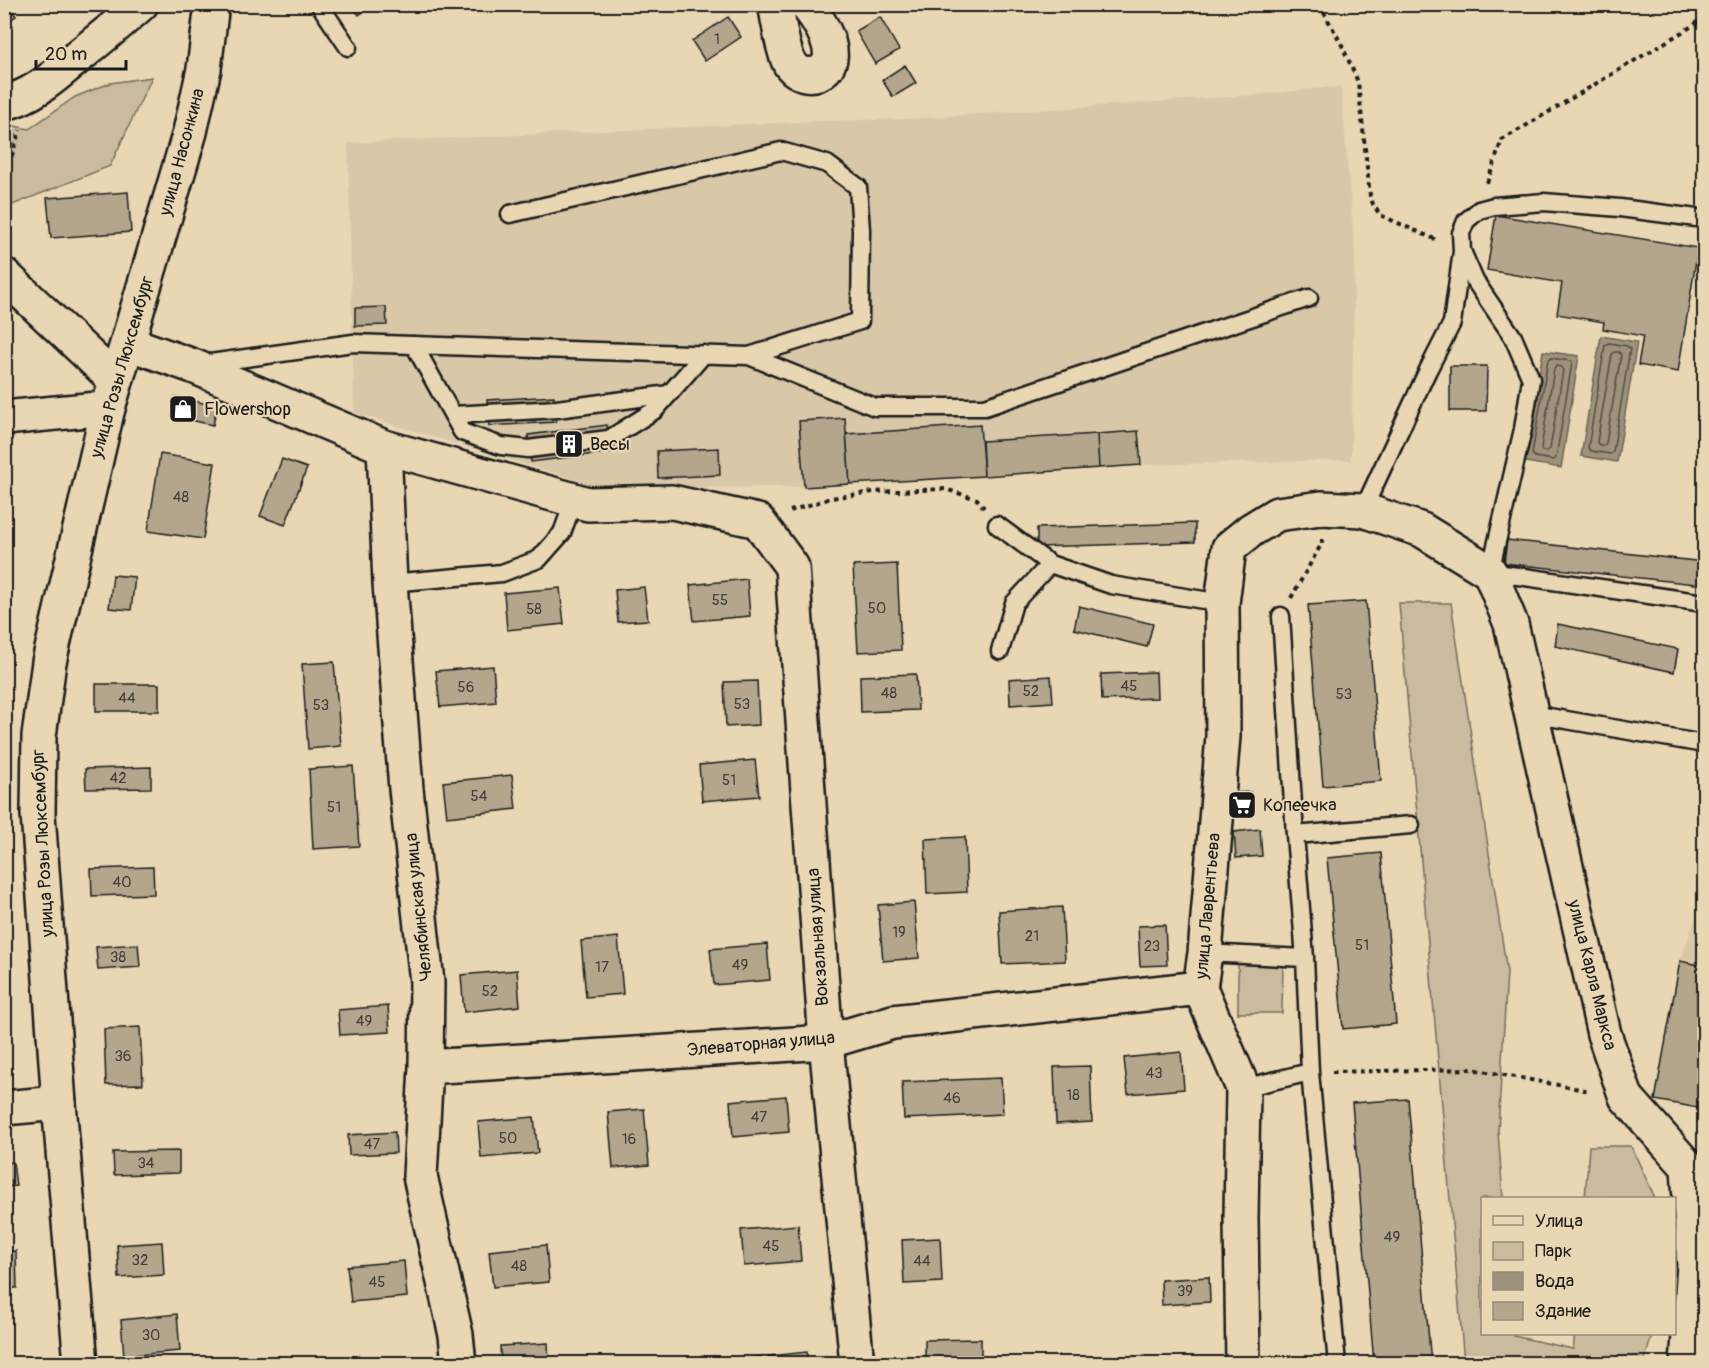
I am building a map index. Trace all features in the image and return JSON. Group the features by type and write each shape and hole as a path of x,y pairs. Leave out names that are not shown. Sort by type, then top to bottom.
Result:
{"street":[{"path":"4,103 20,99 40,87 141,4"},
{"name":"улица Насонкина","path":"161,228 192,122 204,69 212,4"},
{"path":"775,4 788,61 796,70 807,76 817,74 826,68 830,58 830,49 819,20 806,4"},
{"name":"улица Розы Люксембург","path":"81,1364 38,814 39,736 49,662 112,394 161,228"},
{"path":"4,274 112,394 4,418"},
{"path":"128,343 193,366 384,447 574,501 588,504 672,502 758,522"},
{"name":"Челябинская улица","path":"384,447 390,584 406,789 428,982 420,1176 456,1335 459,1364"},
{"path":"1321,508 1363,510 1422,531 1490,572"},
{"name":"улица Лаврентьева","path":"1243,1364 1241,1218 1243,1088 1200,988 1223,736 1222,603 1229,548 1277,514 1321,508"},
{"name":"Вокзальная улица","path":"758,522 792,567 826,1042 857,1364"},
{"name":"улица Карла Маркса","path":"1490,572 1511,624 1604,1034 1626,1097 1696,1169 1694,1265 1687,1364"},
{"name":"Элеваторная улица","path":"426,1067 826,1042 892,1022 1200,988"},
{"path":"4,1108 59,1103"}],"lane":[{"path":"319,4 348,46"},
{"path":"510,214 781,151 827,164 858,187 861,230 860,321 749,356"},
{"path":"1363,510 1452,322 1462,250 1461,233 1466,221 1479,210 1494,206 1545,202 1620,208 1704,219"},
{"path":"1462,250 1475,280 1513,337 1531,379 1523,429 1490,572 1704,603"},
{"path":"193,366 353,342 749,356 875,407 984,407 1309,298"},
{"path":"414,345 462,432 501,446 528,448 609,438 656,410 704,354"},
{"path":"453,415 557,408 669,394"},
{"path":"390,584 502,573 538,560 562,534 574,501"},
{"path":"997,525 1050,564 1111,585 1222,603"},
{"path":"1000,651 1014,603 1050,564"},
{"path":"1281,616 1305,958 1310,1072 1337,1364"},
{"path":"1532,714 1704,744"},
{"path":"1295,836 1411,825"},
{"path":"1205,953 1305,958"},
{"path":"1243,1088 1310,1072"}],"path":[{"path":"1319,4 1341,43 1358,82 1370,196 1373,204 1380,214 1462,250"},
{"path":"1479,210 1502,140 1694,25 1704,16"},
{"path":"758,522 831,498 873,492 945,489 977,499 997,525"},
{"path":"1281,616 1322,543 1321,508"},
{"path":"1310,1072 1472,1069 1626,1097"}],"shaded area":[{"path":"1341,86 1355,252 1351,460 1141,465 804,487 603,488 354,413 348,143 816,121 906,119 1256,95"},
{"path":"1704,894 1704,1109 1655,1100 1680,961"}],"green space":[{"path":"152,77 110,166 5,208 5,124 29,129 75,97 110,83"},
{"path":"1399,603 1451,603 1507,972 1498,1131 1503,1197 1481,1197 1481,1335 1514,1335 1573,1349 1575,1335 1652,1335 1644,1363 1464,1363"},
{"path":"1238,963 1283,963 1282,1013 1238,1013"},
{"path":"1589,1146 1631,1146 1655,1197 1585,1197"}],"water":[{"path":"1601,336 1637,342 1617,462 1581,456"},
{"path":"1543,351 1579,356 1561,468 1525,462"}],"building":[{"path":"4,4 8,4 16,16 4,24"},
{"path":"351,4 373,4 359,15"},
{"path":"728,17 741,37 705,61 692,41"},
{"path":"880,17 899,50 875,64 856,31"},
{"path":"905,65 916,83 893,97 882,80"},
{"path":"128,192 131,232 51,238 47,198"},
{"path":"1496,215 1698,248 1678,372 1638,365 1643,336 1603,329 1604,322 1557,314 1562,283 1487,270"},
{"path":"386,307 387,325 355,326 355,308"},
{"path":"1450,366 1487,366 1486,411 1450,411"},
{"name":"Весы","path":"554,396 556,422 489,426 487,400"},
{"path":"176,397 217,406 213,425 172,416"},
{"path":"845,418 850,484 804,487 799,421"},
{"name":"Весы","path":"607,425 611,452 531,462 528,435"},
{"path":"980,425 984,476 850,484 846,434"},
{"path":"1138,431 1141,465 1099,468 1097,434"},
{"path":"1097,434 1099,468 984,476 982,441"},
{"path":"719,448 720,475 658,478 657,451"},
{"path":"160,454 215,463 203,539 148,531"},
{"path":"282,459 307,468 285,525 260,516"},
{"path":"1195,523 1195,542 1037,547 1037,528"},
{"path":"1507,540 1704,562 1704,585 1504,563"},
{"path":"897,564 901,650 858,652 853,566"},
{"path":"113,575 135,577 131,610 109,608"},
{"path":"747,579 750,616 694,621 690,585"},
{"path":"644,587 648,620 618,622 615,590"},
{"path":"560,588 564,624 507,630 504,593"},
{"path":"1366,601 1381,781 1323,786 1308,605"},
{"path":"1079,606 1153,624 1147,647 1074,629"},
{"path":"1558,624 1678,649 1674,672 1555,646"},
{"path":"334,662 341,746 308,749 302,664"},
{"path":"493,666 496,702 440,707 436,671"},
{"path":"1156,672 1157,698 1102,700 1101,674"},
{"path":"916,674 918,710 861,712 860,676"},
{"path":"1051,676 1053,702 1010,705 1009,679"},
{"path":"757,681 759,725 726,727 724,682"},
{"path":"96,684 159,684 159,711 96,711"},
{"path":"755,760 759,796 702,801 699,765"},
{"path":"353,766 359,846 313,849 309,769"},
{"path":"151,767 151,788 86,789 85,769"},
{"path":"512,775 516,809 447,817 443,782"},
{"path":"1250,792 1251,813 1234,814 1232,793"},
{"path":"1260,829 1262,856 1236,858 1234,832"},
{"path":"965,837 967,892 927,894 925,839"},
{"path":"1381,853 1396,1024 1343,1029 1327,858"},
{"path":"153,867 154,894 92,896 91,869"},
{"path":"914,902 919,958 883,961 878,905"},
{"path":"1062,907 1065,961 1002,964 999,911"},
{"path":"1165,925 1167,965 1140,966 1138,926"},
{"path":"618,937 623,994 586,997 581,941"},
{"path":"138,944 140,967 98,970 96,947"},
{"path":"767,944 770,980 714,985 710,949"},
{"path":"1680,961 1704,966 1704,1109 1655,1100"},
{"path":"517,970 520,1006 464,1012 461,975"},
{"path":"388,1006 390,1032 340,1035 338,1010"},
{"path":"140,1027 143,1084 106,1085 104,1029"},
{"path":"1181,1052 1184,1089 1128,1094 1124,1058"},
{"path":"1090,1066 1092,1122 1056,1124 1054,1067"},
{"path":"1001,1078 1003,1114 904,1119 902,1082"},
{"path":"786,1096 789,1132 733,1137 730,1101"},
{"path":"1408,1099 1431,1364 1374,1364 1352,1103"},
{"path":"644,1109 649,1165 613,1168 608,1112"},
{"path":"534,1117 538,1153 481,1158 478,1122"},
{"path":"395,1132 396,1153 349,1155 348,1135"},
{"path":"179,1151 179,1173 114,1175 113,1152"},
{"path":"13,1162 16,1186 4,1187 4,1163"},
{"path":"798,1225 801,1261 744,1266 741,1230"},
{"path":"940,1238 942,1282 904,1284 902,1240"},
{"path":"162,1242 164,1275 119,1278 117,1245"},
{"path":"546,1245 549,1282 493,1287 489,1251"},
{"path":"16,1251 17,1288 4,1288 4,1252"},
{"path":"404,1261 407,1297 351,1302 347,1266"},
{"path":"1209,1277 1210,1302 1162,1305 1161,1280"},
{"path":"177,1314 180,1351 124,1356 121,1320"},
{"path":"981,1339 981,1364 925,1364 925,1340"},
{"path":"548,1343 549,1364 501,1364 500,1346"},
{"path":"807,1352 808,1364 751,1364 751,1358"},
{"path":"23,1359 23,1364 4,1364 4,1360"}],"place":[{"name":"Flowershop","path":"183,409"},
{"name":"Весы","path":"569,444"},
{"name":"Копеечка","path":"1242,805"}]}
